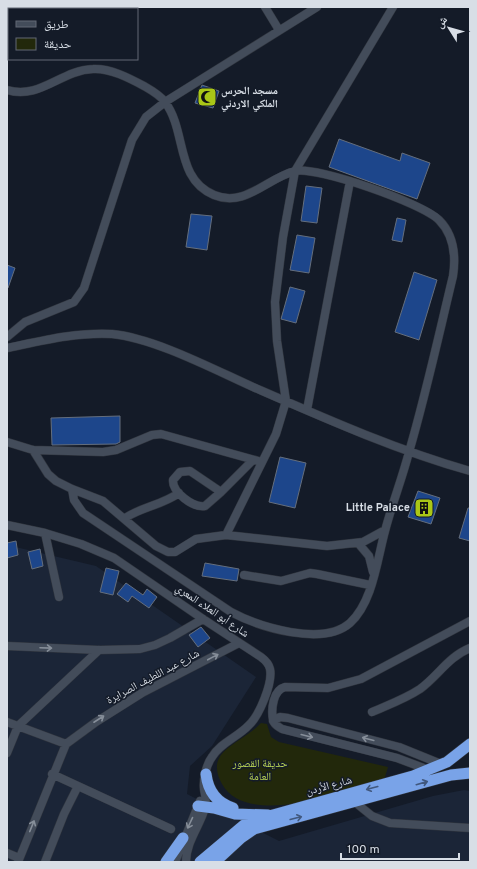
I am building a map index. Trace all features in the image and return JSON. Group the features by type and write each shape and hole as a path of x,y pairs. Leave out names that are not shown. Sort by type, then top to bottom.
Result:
{"highway":[{"name":"شارع الأردن","path":"200,862 240,828 273,815 414,776 441,764 470,744"},
{"name":"شارع الأردن","path":"215,862 241,838 254,829 451,775 470,773"},
{"path":"206,774 208,785 215,797 227,806 244,814"},
{"path":"202,806 235,814 273,815"},
{"path":"166,862 183,838"}],"street":[{"path":"265,7 279,30"},
{"path":"7,337 25,322 36,316 67,306 80,295 88,279 132,140 146,117 165,102 279,30 304,11 317,7"},
{"path":"226,535 279,427 286,401 277,341 275,302 283,237 295,171 392,7"},
{"path":"7,90 22,92 39,90 68,75 93,69 103,70 131,80 154,92 165,102 176,125 185,162 191,176 201,188 214,195 229,198 245,196 295,171 312,172 350,181 428,211 440,220 448,232 454,246 455,261 453,276 410,451 385,530 366,602 349,624 329,633 310,634 285,630 246,620 231,612 84,513 74,500 72,489"},
{"path":"307,410 350,181"},
{"path":"7,348 60,336 112,334 144,341 188,358 307,410 410,451 470,471"},
{"path":"7,442 33,450 111,451 136,440 161,434 262,462"},
{"path":"33,450 48,474 56,481 103,501 125,518 156,546 168,552 175,552 196,539 226,535 321,546 358,543 368,540 385,530"},
{"path":"221,492 190,471 185,470 180,472 173,480 175,489 179,493 196,506 204,506 221,492 253,460"},
{"path":"125,518 141,509 166,501 179,493"},
{"name":"شارع أبو العلاء المعري","path":"7,525 45,533 81,544 114,558 202,620 262,657 268,663 270,676 268,687 252,722 222,745 212,756 206,774 202,806 186,853 186,862"},
{"path":"45,533 59,598"},
{"path":"358,543 369,556 374,573"},
{"path":"244,575 281,581 305,574 317,574 370,585"},
{"path":"7,646 99,650 140,649 155,645 202,620"},
{"path":"430,770 402,760 288,731 278,727 273,720 275,696 281,688 328,688 361,679 470,621"},
{"name":"شارع عبد اللطيف الصرايرة","path":"18,860 52,774 66,744 96,722 142,693 239,643"},
{"path":"372,712 419,689 434,678 453,657 470,648"},
{"path":"7,753 18,726 99,650"},
{"path":"273,720 288,718 406,750 441,764"},
{"path":"7,722 66,744"},
{"path":"402,760 406,750"},
{"path":"52,774 171,829"},
{"path":"45,862 64,814 78,786"},
{"path":"356,802 372,816 390,823 470,828"},
{"path":"175,862 183,838 202,806"},
{"path":"7,853 18,860"}],"shaded area":[{"path":"7,545 96,566 256,677 212,746 190,766 187,794 279,841 433,796 464,790 470,791 470,862 7,862"}],"green space":[{"name":"حديقة القصور العامة","path":"261,723 267,724 271,737 279,742 388,767 385,777 379,783 319,799 296,803 272,805 251,804 234,797 220,781 217,770 219,758 224,751"}],"building":[{"name":"مسجد الحرس الملكي الاردني","path":"202,85 219,91 213,108 195,103"},
{"path":"339,139 400,161 402,153 430,163 417,199 329,167"},
{"path":"306,186 322,188 317,223 301,221"},
{"path":"191,214 212,216 207,250 186,247"},
{"path":"397,218 406,220 402,242 392,240"},
{"path":"297,235 315,238 309,273 290,270"},
{"path":"7,265 15,268 8,288 7,288"},
{"path":"414,272 437,280 419,340 395,332"},
{"path":"290,287 305,291 296,323 281,319"},
{"path":"120,416 120,442 116,444 52,445 51,418"},
{"path":"280,457 306,463 295,508 269,502"},
{"name":"Little Palace","path":"418,491 440,498 431,524 408,517"},
{"path":"468,508 470,508 470,541 459,538"},
{"path":"16,541 18,555 7,558 7,543"},
{"path":"40,549 43,566 32,569 28,552"},
{"path":"205,563 239,569 237,581 202,576"},
{"path":"106,568 119,571 113,595 100,592"},
{"path":"126,583 143,595 147,589 157,597 149,608 132,596 128,602 117,594"},
{"path":"201,627 210,638 198,647 189,635"}],"place":[{"name":"مسجد الحرس الملكي الاردني","path":"207,97"},
{"name":"Little Palace","path":"424,508"}]}
